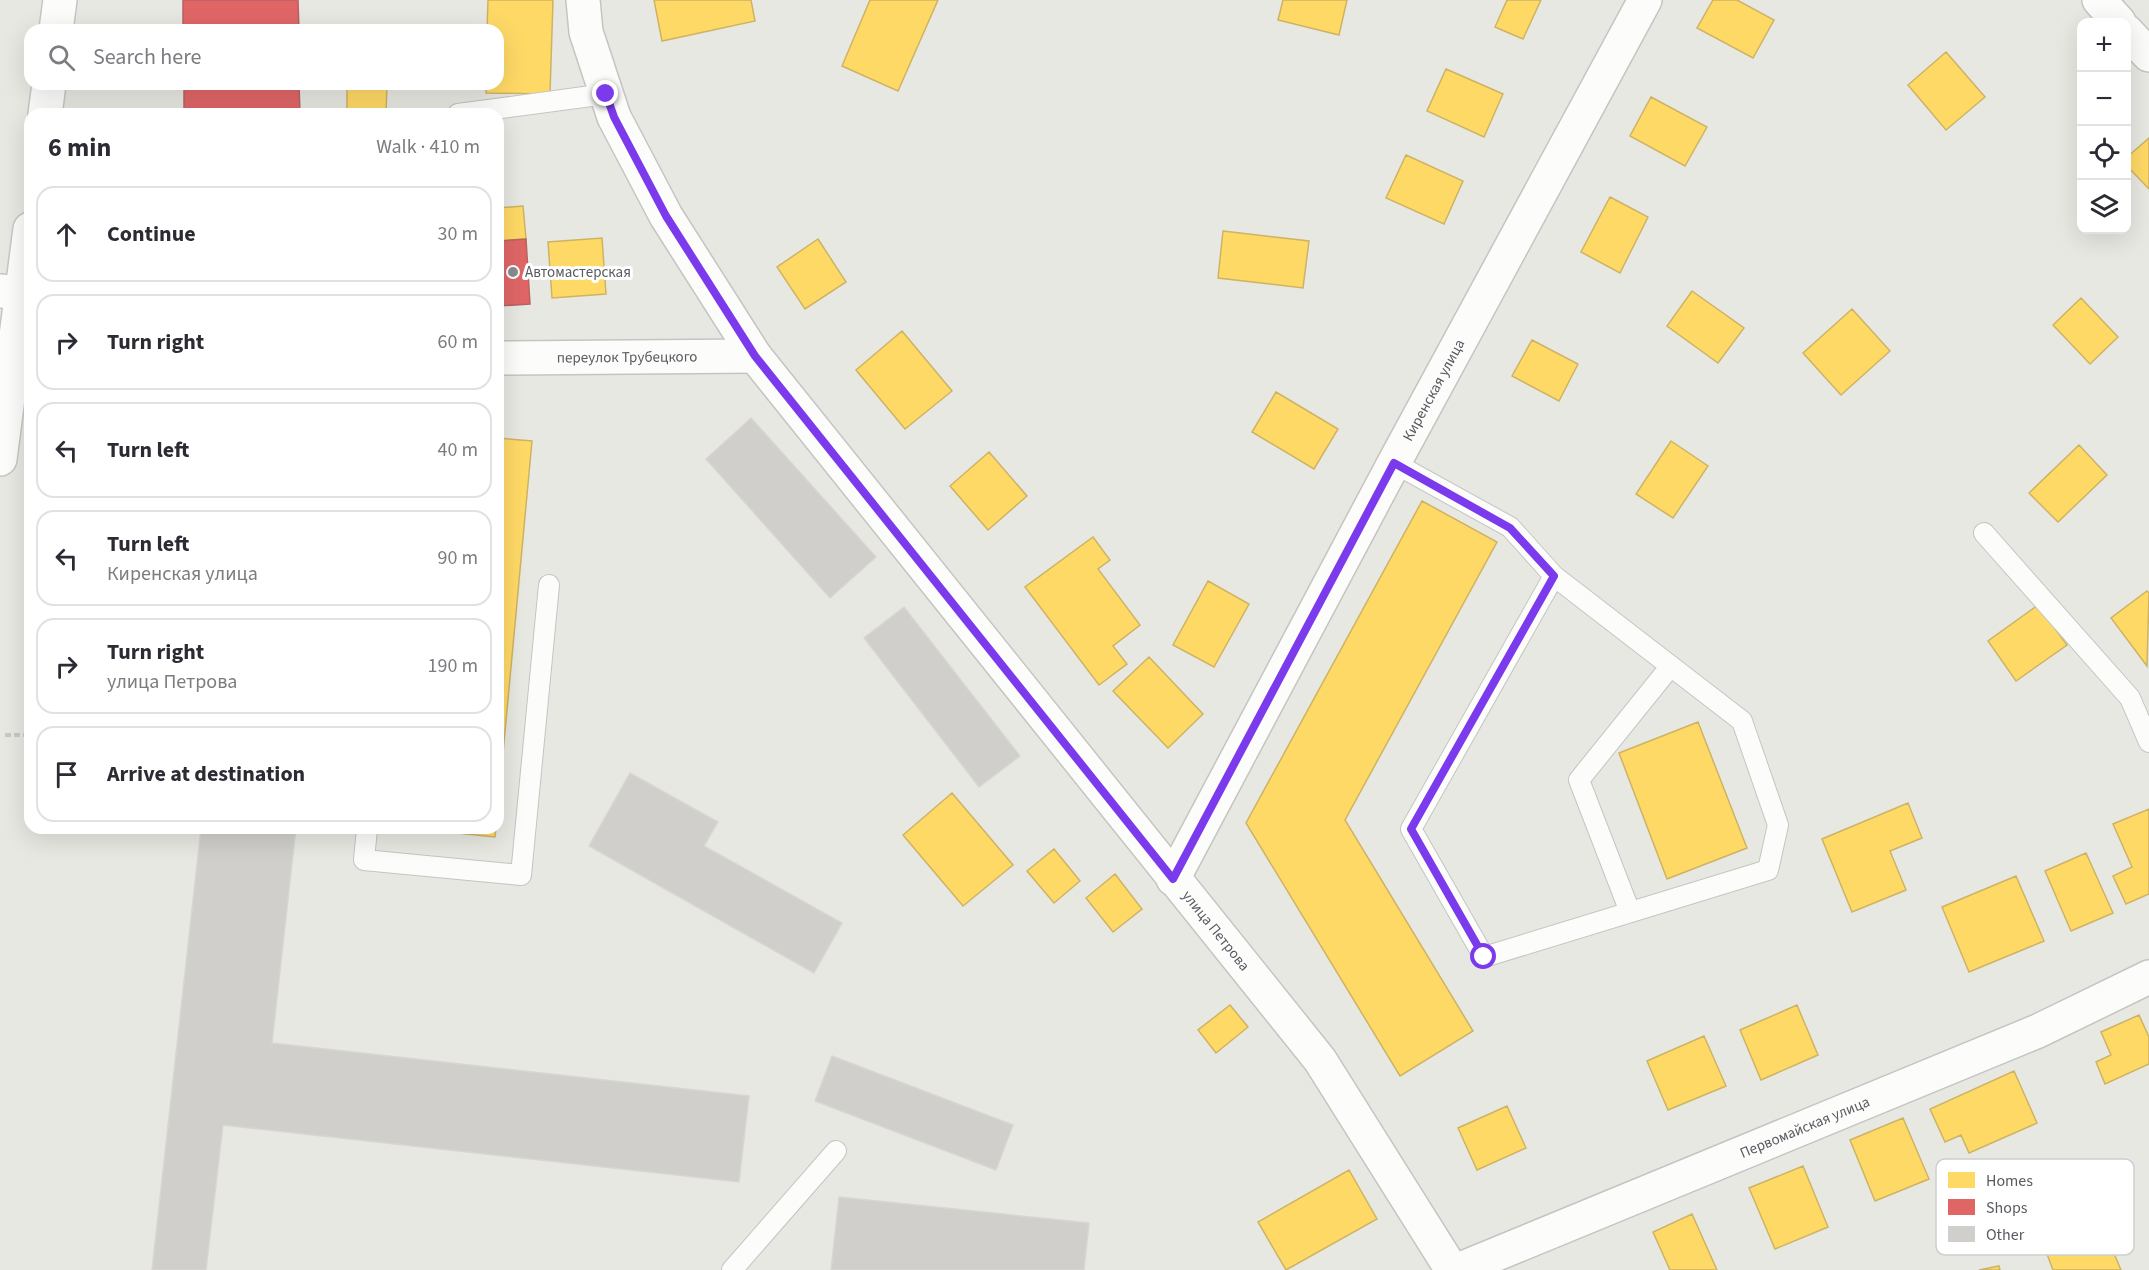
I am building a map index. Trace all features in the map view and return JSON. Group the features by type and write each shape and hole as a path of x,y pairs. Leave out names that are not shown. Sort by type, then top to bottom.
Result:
{"street":[{"path":"57,24 60,0"},
{"name":"улица Петрова","path":"583,0 586,32 614,117 666,216 755,356 1320,1060 1452,1270"},
{"name":"Киренская улица","path":"1173,879 1394,463 1645,0"},
{"path":"2098,0 2115,18"},
{"path":"2131,35 2149,55"},
{"path":"46,108 48,90"},
{"path":"0,452 22,362 11,292 24,248"},
{"name":"переулок Трубецкого","path":"504,358 755,356"},
{"name":"Первомайская улица","path":"1458,1270 2038,1031 2149,977"}],"lane":[{"path":"502,108 606,94"},
{"path":"1394,463 1510,528 1554,576 1742,721 1778,825 1768,870 1484,957 1411,829 1554,576"},
{"path":"1984,533 2130,698 2149,742"},
{"path":"366,834 364,860 520,875 549,585"},
{"path":"1630,912 1580,780 1670,667"},
{"path":"732,1270 836,1151"}],"path":[{"path":"5,735 24,735"}],"building: Homes":[{"path":"488,0 553,0 550,94 486,93 486,90 504,90 504,24 487,24"},
{"path":"654,0 751,0 755,21 662,41"},
{"path":"870,0 938,0 898,91 842,66"},
{"path":"1283,0 1347,0 1339,35 1278,20"},
{"path":"1507,0 1541,0 1523,39 1495,27"},
{"path":"1713,0 1737,0 1774,20 1753,58 1697,28"},
{"path":"1946,52 1985,97 1946,130 1908,85"},
{"path":"1446,69 1503,94 1484,137 1427,111"},
{"path":"347,90 387,90 386,108 347,108"},
{"path":"1651,97 1707,127 1685,166 1630,136"},
{"path":"2149,138 2149,189 2131,170 2131,154"},
{"path":"1406,155 1463,181 1444,224 1386,198"},
{"path":"1610,197 1648,217 1620,273 1581,252"},
{"path":"523,206 526,239 504,241 504,208"},
{"path":"1223,231 1309,241 1303,288 1218,278"},
{"path":"602,238 606,294 552,298 548,242"},
{"path":"818,239 846,282 805,309 777,267"},
{"path":"1692,291 1744,328 1718,363 1667,326"},
{"path":"2081,298 2118,337 2090,364 2053,325"},
{"path":"1852,309 1890,351 1841,395 1803,353"},
{"path":"902,331 952,391 905,429 856,370"},
{"path":"1532,340 1578,364 1559,401 1512,376"},
{"path":"1276,392 1338,429 1314,469 1252,432"},
{"path":"504,439 532,441 504,742"},
{"path":"1671,441 1708,466 1673,518 1636,494"},
{"path":"2079,445 2107,475 2058,522 2029,493"},
{"path":"989,452 1027,496 988,530 950,486"},
{"path":"1422,501 1497,542 1345,820 1473,1031 1400,1076 1246,823"},
{"path":"1093,537 1110,560 1098,569 1140,625 1113,646 1127,664 1099,685 1025,587"},
{"path":"1208,581 1249,604 1214,667 1173,645"},
{"path":"2147,591 2149,593 2147,666 2111,618"},
{"path":"2038,605 2067,645 2016,681 1988,641"},
{"path":"1149,657 1203,714 1168,748 1113,691"},
{"path":"1698,722 1747,848 1667,879 1619,753"},
{"path":"952,793 1013,865 963,906 903,835"},
{"path":"1908,803 1922,838 1890,851 1906,890 1852,912 1822,839"},
{"path":"2149,809 2149,894 2126,904 2113,876 2132,867 2113,824"},
{"path":"466,834 495,834 495,837"},
{"path":"1054,849 1080,881 1054,903 1027,871"},
{"path":"2086,853 2113,913 2071,931 2045,871"},
{"path":"1115,874 1142,909 1113,932 1086,898"},
{"path":"2016,876 2044,941 1969,972 1942,907"},
{"path":"1230,1005 1248,1027 1216,1053 1198,1030"},
{"path":"1797,1005 1818,1055 1761,1080 1740,1030"},
{"path":"2139,1015 2149,1037 2149,1064 2105,1084 2096,1062 2111,1055 2101,1032"},
{"path":"1704,1036 1726,1086 1668,1110 1647,1061"},
{"path":"2014,1071 2037,1123 1969,1153 1961,1135 1945,1142 1930,1109"},
{"path":"1507,1106 1526,1148 1477,1170 1458,1128"},
{"path":"1903,1118 1929,1179 1875,1201 1850,1140"},
{"path":"1803,1166 1828,1227 1775,1249 1749,1188"},
{"path":"1349,1170 1377,1219 1286,1270 1258,1222"},
{"path":"1692,1214 1717,1270 1670,1270 1653,1232"},
{"path":"2047,1255 2115,1255 2121,1270 2053,1270"},
{"path":"1999,1266 2000,1270 1979,1270"}],"building: Shops":[{"path":"183,0 298,0 299,24 183,24"},
{"path":"184,90 299,90 300,108 184,108"},
{"name":"Автомастерская","path":"526,239 530,304 504,306 504,241"}],"building: Other":[{"path":"751,418 876,557 830,598 706,459"},
{"path":"904,607 1020,756 979,787 864,638"},
{"path":"630,773 718,822 704,846 842,923 814,973 589,846"},
{"path":"200,834 295,834 272,1043 749,1096 739,1182 223,1125 206,1270 152,1270"},
{"path":"832,1056 1013,1125 996,1170 815,1101"},
{"path":"839,1197 1089,1223 1084,1270 831,1270"}],"place":[{"name":"Автомастерская","path":"513,272"}],"route":[{"path":"606,94 614,117 666,216 755,356 1173,879 1394,463 1510,528 1554,576 1411,829 1484,957"}]}
